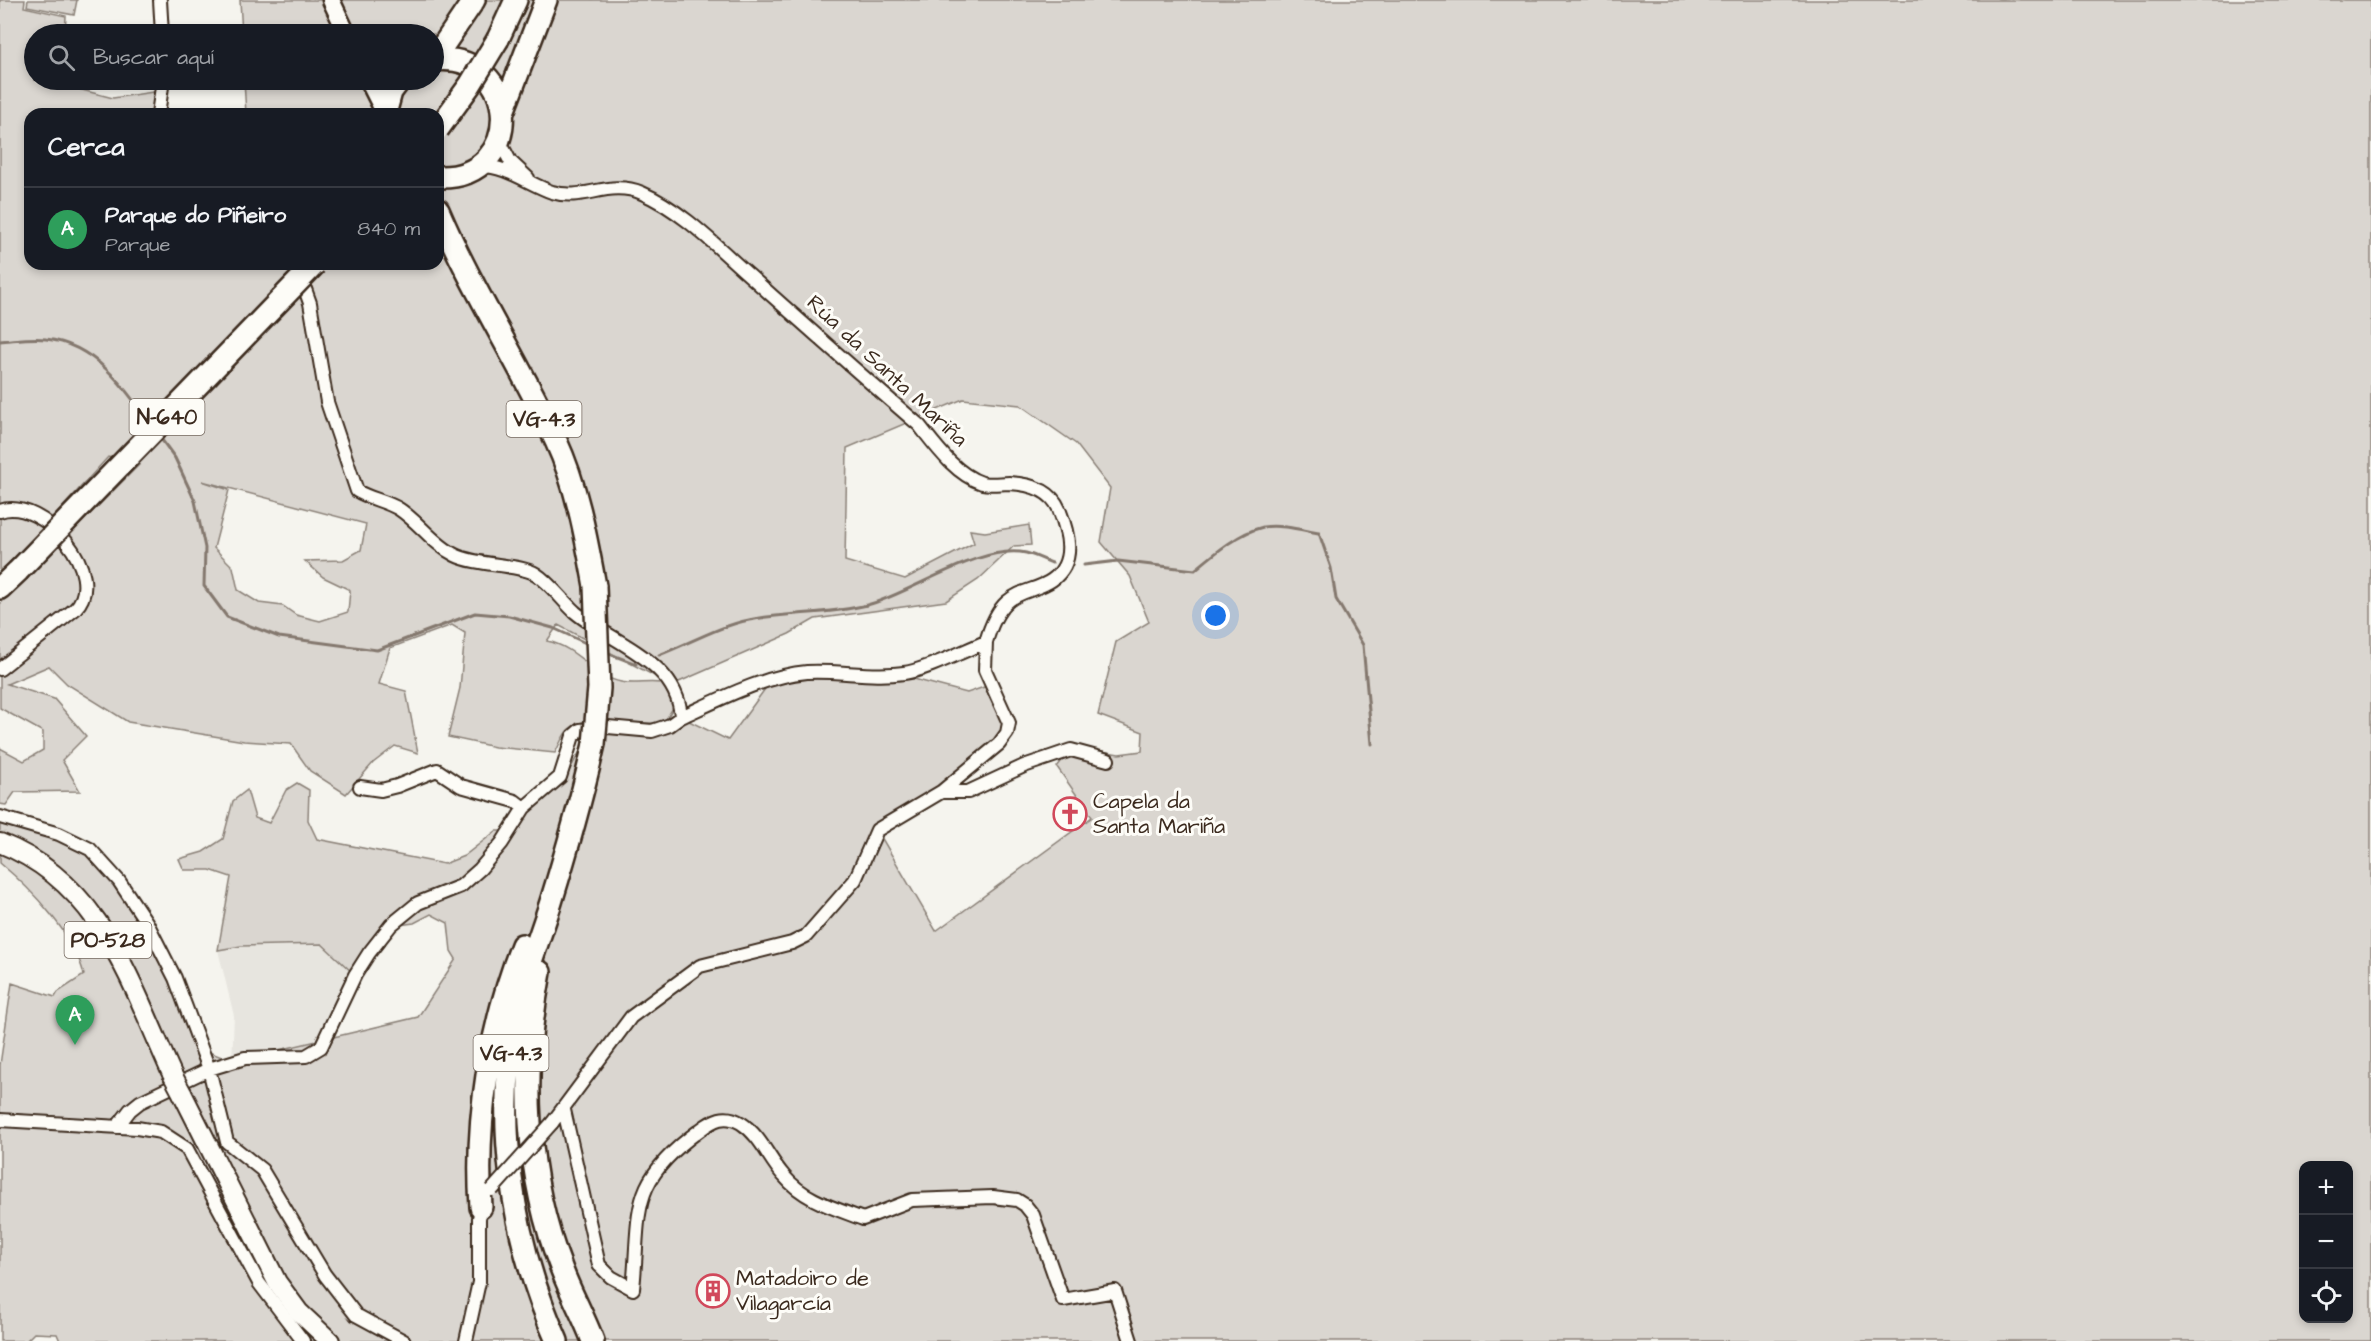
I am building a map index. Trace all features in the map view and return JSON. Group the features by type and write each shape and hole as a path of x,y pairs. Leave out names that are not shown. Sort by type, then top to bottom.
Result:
{"highway":[{"path":"444,45 474,0"},
{"path":"444,121 470,85 498,39 516,0"},
{"path":"445,177 466,173 479,166 491,154 499,140 503,112 546,0"},
{"path":"444,60 460,61 485,75 497,93 503,112"},
{"path":"387,108 392,90"},
{"name":"VG-4.3","path":"445,177 447,206 461,264"},
{"name":"VG-4.3","path":"444,224 461,264 556,442 581,514 595,586 599,688 594,744 581,800 518,1008 510,1059 508,1095 508,1148 514,1205 532,1276 557,1341"},
{"name":"N-640","path":"0,588 309,270"},
{"path":"486,1199 484,1094 500,1013 520,948 581,800"},
{"path":"581,800 576,845 546,945 536,996 528,1098 530,1135 539,1190 547,1220 561,1268 593,1341"}],"main road":[{"name":"PO-528","path":"0,843 32,858 54,873 90,909 117,957 172,1074 277,1282 310,1324 330,1341"}],"street":[{"path":"160,0 161,24"},
{"path":"331,0 343,24"},
{"path":"159,108 162,90"},
{"path":"373,90 382,108"},
{"name":"Rúa da Santa Mariña","path":"499,140 510,161 538,186"},
{"name":"Rúa da Santa Mariña","path":"479,166 492,166 538,186 573,196 612,187 643,194 679,216 727,255 919,424 942,454 965,473 983,483 1012,483 1049,494 1056,502 1067,531 1070,548 1063,566 1053,580 1017,594 1005,603 991,625 986,642 985,670 1009,723 1007,733 999,744 941,792 877,830 855,880 806,936 792,943 700,966 631,1017 564,1110 486,1199"},
{"path":"298,270 310,303 327,402 357,491 399,509 434,541 455,555 481,564 535,573 577,613 637,653 664,675 680,701 681,717"},
{"path":"0,511 15,509 32,513 47,521 71,548 86,586 82,602 75,609 0,669"},
{"path":"117,1127 130,1110 140,1102 209,1069 245,1058 306,1056 321,1047 355,975 391,925 418,903 460,886 480,869 502,843 524,808 560,777 573,736 584,728 608,727 652,731 670,725 681,717 730,694 791,675 827,672 883,675 907,673 986,642"},
{"name":"Rúa da Santa Mariña","path":"941,792 968,792 1024,766 1071,750 1108,760"},
{"path":"360,787 381,790 437,770 461,786 515,801 524,808"},
{"path":"0,831 1,818 59,834 90,849 119,881 147,923 175,978 209,1069 227,1142 262,1170 325,1275 356,1315 404,1341"},
{"path":"564,1110 599,1265 611,1277 633,1289 637,1214 651,1178 676,1147 712,1120 723,1117 738,1121 755,1133 782,1174 799,1192 863,1219 912,1200 993,1197 1017,1200 1025,1205 1033,1215 1063,1300 1115,1291 1131,1341"},
{"path":"0,1120 161,1132 187,1149 259,1283 303,1341"},
{"path":"466,1341 479,1282 486,1199"}],"shaded area":[{"path":"0,0 25,0 24,7 66,16 66,24 24,24 24,90 82,90 113,98 153,92 161,95 159,108 24,108 24,270 444,270 444,108 246,108 245,90 444,90 444,24 241,24 240,0 2371,0 2371,1341 60,1341 57,1334 34,1333 26,1341 0,1341 0,1065 12,983 55,997 58,992 84,975 79,960 62,929 38,899 0,863 0,853 28,866 71,902 103,947 142,1025 166,1035 147,992 104,922 0,837 0,818 59,834 105,860 175,978 201,1049 232,1061 418,1017 456,959 451,951 448,923 431,914 414,923 399,925 355,975 322,944 241,946 218,950 231,877 210,870 184,870 179,859 203,852 223,839 233,801 247,790 255,818 269,823 286,790 297,783 309,790 308,820 317,839 444,864 464,856 496,831 510,831 533,803 561,786 585,742 608,727 652,731 681,717 728,740 770,682 838,672 910,678 967,693 990,685 1009,723 999,744 877,830 936,931 1092,817 1057,767 1073,746 1119,754 1142,751 1143,732 1098,715 1116,642 1149,622 1130,576 1101,542 1110,488 1076,444 1020,405 963,399 847,448 845,561 905,579 974,543 970,530 985,532 1029,525 1031,545 1014,546 978,580 946,601 815,619 789,634 672,685 676,703 665,721 641,723 602,720 578,723 567,731 555,753 495,747 448,737 460,688 465,633 452,625 390,648 379,684 406,691 418,753 395,746 373,763 346,794 310,771 291,744 244,741 128,722 67,684 49,666 7,684 54,699 86,736 62,760 80,791 15,792 6,805 0,804 0,748 24,761 43,750 43,732 0,708 0,604 139,465 108,457 0,576","holes":["202,481 366,524 361,550 343,560 305,561 323,577 350,590 348,612 320,621 296,615 283,606 259,603 238,590 233,567 214,548 229,490","558,625 668,683 627,683 611,679 568,649 547,641"]},
{"path":"28,0 77,0 74,15 27,6"},
{"path":"323,944 355,975 321,1047 232,1061 234,1016 218,950 241,946"}],"waterway":[{"path":"0,341 46,339 79,349 93,358 119,382 150,424"},
{"path":"159,436 175,458 195,501 205,548 204,586 227,617 279,637 377,650 475,613 509,616 553,628 590,645"},
{"path":"1084,565 1118,561 1195,570 1236,539 1263,527 1284,527 1319,533 1331,568 1336,599 1363,645 1372,744"},
{"path":"659,655 715,631 749,620 867,605 988,555 1008,552 1026,553 1052,563"},
{"path":"607,653 636,664"}],"place":[{"name":"Capela da Santa Mariña","path":"1070,814"},
{"name":"Parque do Piñeiro","path":"75,1045"},
{"name":"Matadoiro de Vilagarcía","path":"713,1291"}]}
